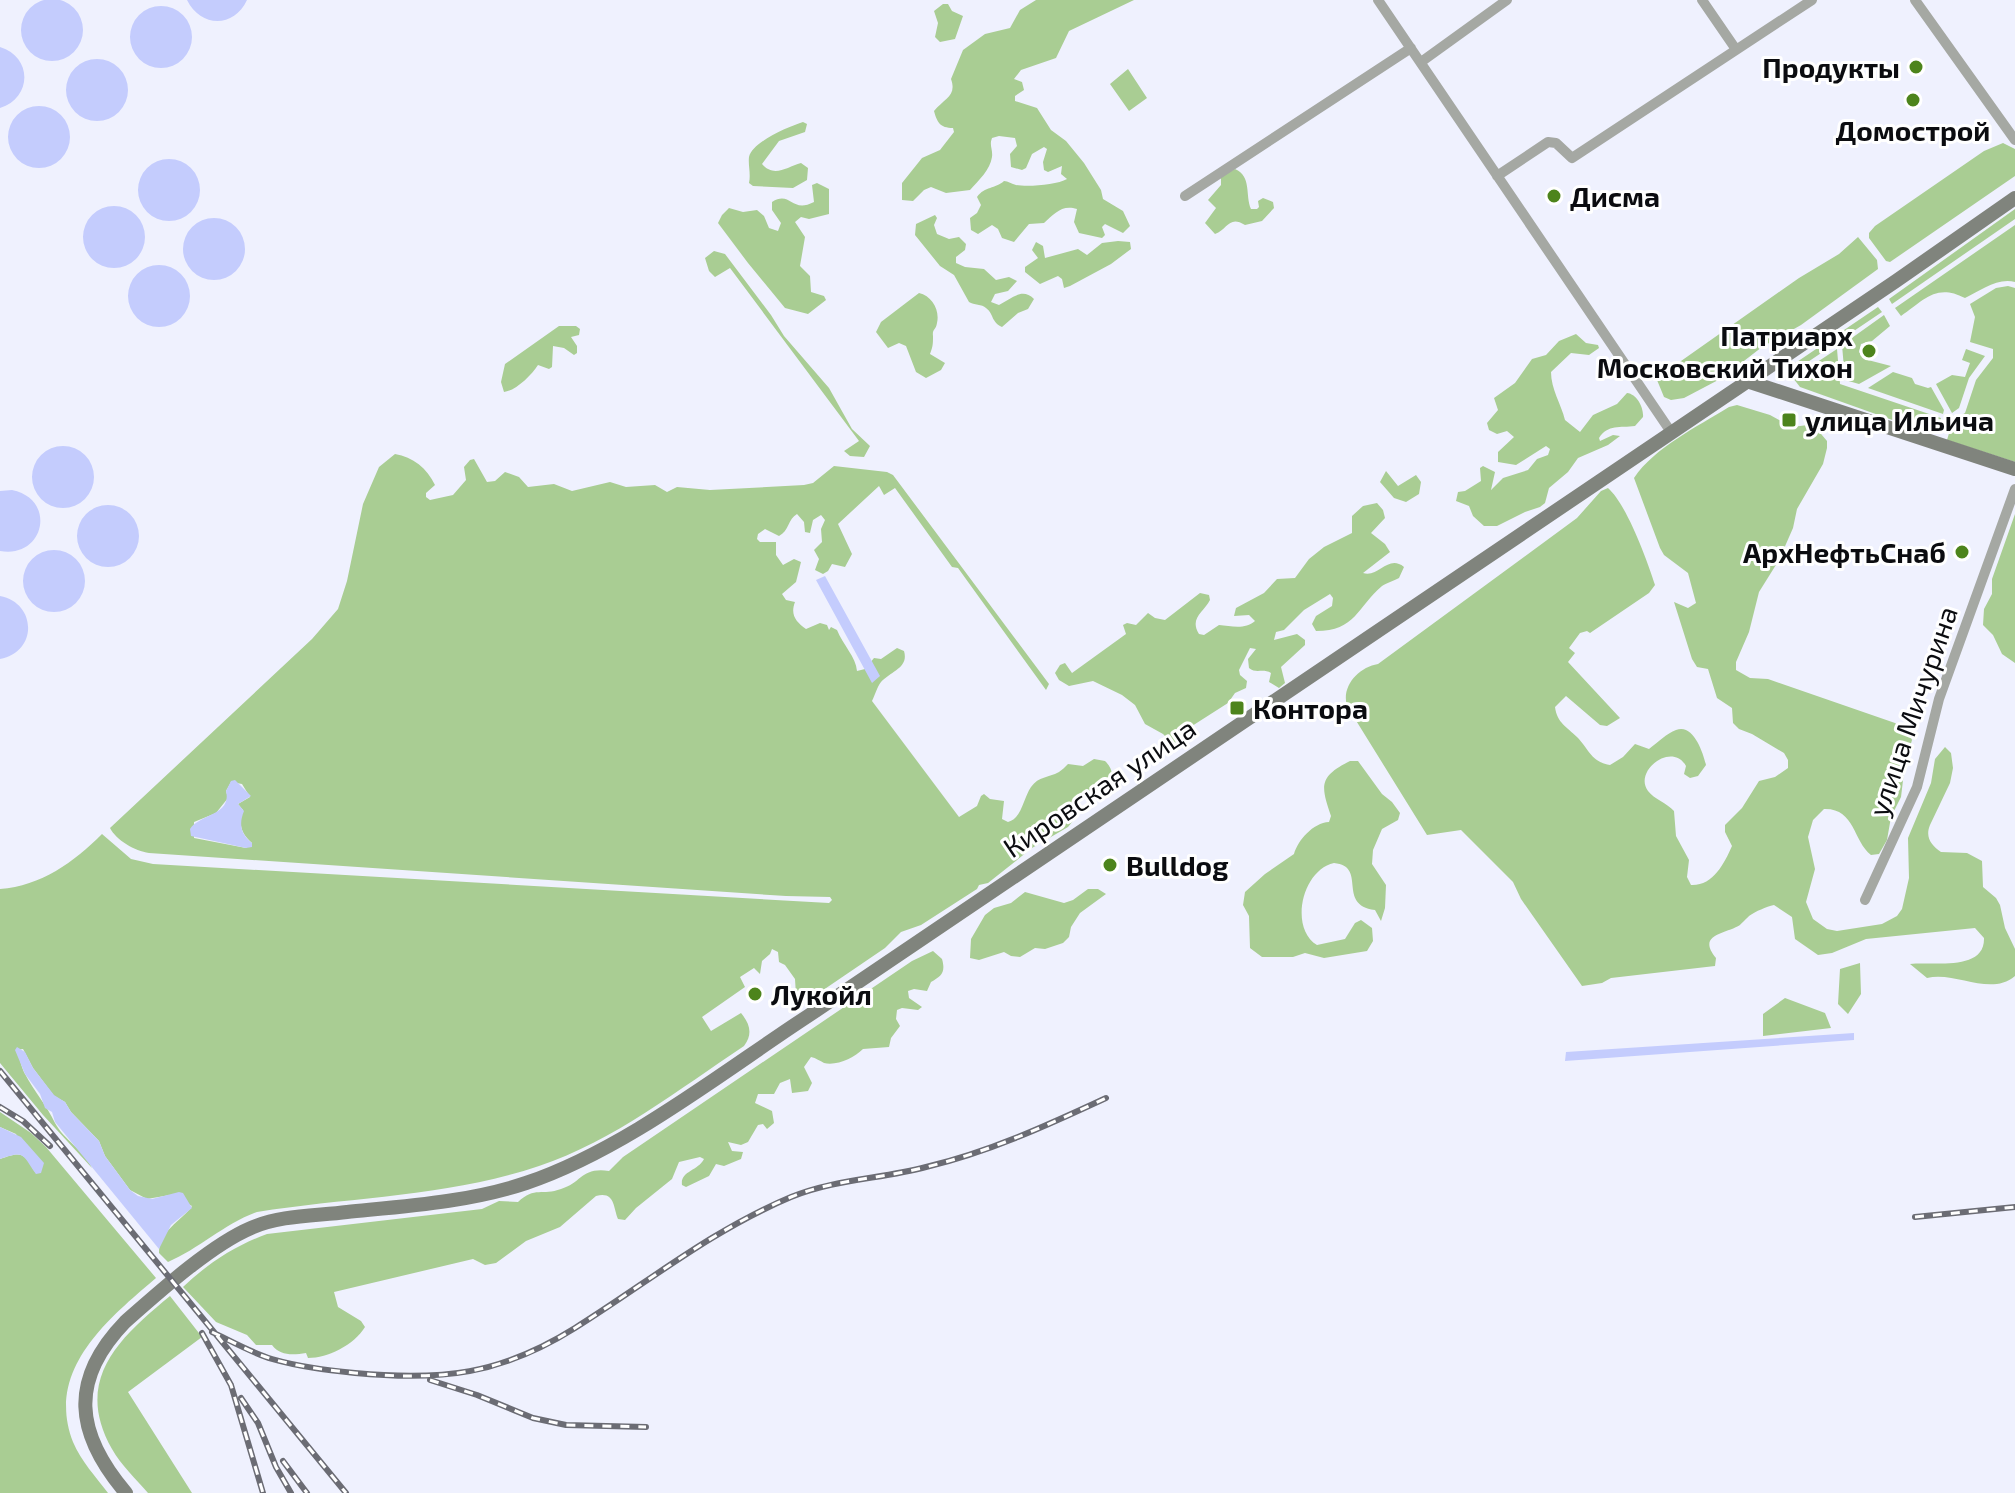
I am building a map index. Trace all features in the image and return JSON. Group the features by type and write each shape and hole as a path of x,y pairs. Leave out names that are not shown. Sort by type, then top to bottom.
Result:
{"main road":[{"name":"Кировская улица","path":"126,1493 96,1450 88,1432 85,1388 100,1354 113,1335 138,1311 237,1234 271,1222 426,1204 480,1195 525,1183 578,1162 641,1126 2015,198"},
{"path":"1747,381 2015,469"}],"street":[{"path":"1378,0 1671,432"},
{"path":"1421,62 1507,0"},
{"path":"1702,0 1735,48"},
{"path":"1497,176 1548,142 1556,143 1572,158 1812,0"},
{"path":"1915,0 2015,140"},
{"path":"1185,196 1411,48"},
{"name":"улица Мичурина","path":"1865,900 1917,787 1939,699 2015,489"}],"green space":[{"path":"1036,0 1134,0 1069,31 1056,58 1021,70 1014,79 1022,82 1024,90 1015,96 1015,101 1037,108 1051,130 1066,141 1084,163 1101,190 1103,199 1123,211 1130,226 1123,233 1105,224 1102,238 1079,233 1074,222 1077,209 1072,208 1059,211 1044,223 1029,224 1014,242 1002,238 992,225 978,234 971,230 970,218 981,205 977,197 983,191 1004,181 1035,186 1067,179 1061,174 1062,166 1048,172 1044,170 1047,149 1044,147 1032,154 1026,168 1011,167 1010,154 1017,146 1015,138 992,138 989,166 970,190 946,193 931,187 913,201 902,200 902,183 922,158 940,150 954,132 953,128 940,124 934,111 951,93 951,79 963,50 985,34 1010,28 1020,10"},
{"path":"948,4 952,11 963,16 955,39 940,42 935,37 938,23 934,11"},
{"path":"1128,69 1147,98 1129,111 1110,84"},
{"path":"803,122 807,124 805,132 779,141 762,164 776,171 801,163 808,168 807,180 793,188 753,186 749,183 749,157 752,151 772,135"},
{"path":"2003,143 2015,149 2015,176 1890,262 1886,261 1869,238 1875,226 1984,151"},
{"path":"1235,169 1246,181 1251,209 1257,209 1258,201 1263,198 1273,202 1274,208 1262,221 1245,225 1235,221 1215,234 1205,223 1216,208 1208,200 1221,185 1221,176"},
{"path":"817,183 829,189 829,214 809,219 801,217 795,222 805,237 800,266 810,276 811,292 824,296 826,300 808,314 785,308 718,223 729,208 743,212 757,210 764,216 769,228 778,231 781,223 772,210 772,202 783,199 806,205 814,202 812,185"},
{"path":"2015,209 2015,219 1892,304 1889,299"},
{"path":"935,215 937,234 949,239 959,237 966,244 965,250 956,257 956,263 984,269 996,280 1009,277 1017,281 1008,291 995,294 991,302 999,305 1016,295 1025,294 1034,299 1028,309 1018,313 1002,327 984,307 969,302 954,275 940,266 915,235 916,224"},
{"path":"2015,225 2015,282 1996,283 1965,298 1946,292 1931,295 1901,316 1895,308"},
{"path":"1858,237 1877,260 1878,269 1801,325 1762,347 1722,378 1684,398 1671,400 1664,397 1657,380 1664,373 1799,278 1839,254"},
{"path":"1036,242 1043,246 1045,258 1078,249 1087,255 1102,243 1130,242 1131,249 1111,264 1064,288 1058,276 1040,284 1025,272 1025,267 1038,258 1032,250"},
{"path":"714,251 725,254 784,336 829,388 852,429 870,446 864,457 850,456 844,451 859,441 730,268 715,277 709,271 705,258"},
{"path":"1996,288 2015,288 2015,462 1947,440 1953,420 1965,413 1976,380 1993,358 1993,349 1970,342 1975,317 1970,304"},
{"path":"919,293 931,300 937,313 930,354 945,363 941,370 926,378 916,372 906,346 899,343 888,348 876,332 881,322"},
{"path":"1878,307 1882,312 1790,374 1791,366"},
{"path":"1884,315 1890,326 1872,341 1861,344 1859,352 1864,359 1891,366 1859,384 1845,380 1842,345"},
{"path":"559,326 576,326 580,329 579,335 571,337 577,346 577,353 574,355 564,348 553,346 552,367 549,369 538,365 522,382 504,392 501,382 505,364"},
{"path":"1576,334 1586,343 1598,345 1599,348 1589,355 1571,353 1551,372 1565,420 1580,432 1593,415 1617,404 1627,393 1639,402 1643,417 1635,426 1606,430 1600,441 1613,435 1620,436 1608,445 1578,458 1568,472 1549,488 1545,503 1540,507 1497,526 1484,526 1473,516 1469,506 1456,501 1458,492 1481,481 1480,468 1483,466 1495,472 1491,490 1503,478 1528,470 1537,459 1548,455 1550,449 1546,446 1516,465 1498,462 1498,452 1514,437 1507,431 1497,434 1489,430 1487,423 1498,410 1494,398 1515,383 1532,359 1546,355 1559,341"},
{"path":"1837,349 1840,384 1941,418 1940,422 1926,432 1800,387 1793,378"},
{"path":"1966,349 1985,356 1969,378 1959,408 1952,413 1936,384 1952,375 1965,377 1970,363 1962,360"},
{"path":"1893,372 1912,378 1915,384 1931,387 1944,410 1943,414 1868,388"},
{"path":"1737,405 1770,415 1792,427 1808,425 1816,428 1827,441 1827,448 1823,464 1797,509 1793,528 1779,560 1759,592 1736,670 1750,678 1768,679 1895,723 1909,733 1912,740 1901,797 1891,817 1887,840 1879,854 1871,855 1865,849 1842,814 1824,809 1813,820 1808,837 1815,869 1806,902 1813,919 1827,929 1837,931 1882,924 1897,916 1902,909 1909,878 1908,838 1931,783 1935,759 1945,747 1951,753 1953,768 1950,783 1930,825 1929,837 1941,852 1967,853 1982,861 1983,887 2000,905 2005,928 2015,949 2015,976 2005,982 1984,984 1927,978 1910,964 1956,963 1976,956 1982,949 1984,938 1975,928 1866,939 1832,953 1818,955 1795,939 1792,917 1774,905 1755,912 1740,925 1711,939 1709,944 1716,958 1715,966 1611,978 1602,983 1582,986 1521,899 1513,882 1461,830 1427,835 1347,706 1349,685 1358,673 1378,664 1577,518 1601,491 1608,488 1629,520 1655,585 1649,593 1590,633 1580,633 1569,648 1575,653 1568,662 1620,718 1607,726 1600,725 1566,696 1555,707 1556,712 1594,758 1610,765 1635,744 1649,749 1682,729 1692,735 1700,746 1706,765 1698,776 1690,778 1684,774 1686,766 1680,759 1664,758 1650,768 1645,783 1651,794 1674,811 1676,836 1689,860 1687,877 1691,885 1712,878 1732,846 1725,825 1742,808 1759,781 1775,777 1788,768 1788,760 1784,753 1733,723 1732,708 1717,698 1708,669 1697,667 1692,659 1674,602 1688,608 1696,603 1688,573 1664,555 1660,548 1634,478 1665,447"},
{"path":"395,454 419,464 435,485 426,493 430,500 453,495 466,480 464,467 474,459 487,482 495,481 505,472 519,477 528,487 554,484 572,491 610,482 626,487 655,485 667,492 677,487 710,490 804,485 813,483 834,466 887,472 893,475 1049,684 1046,690 958,568 952,567 895,488 884,495 879,486 838,524 852,554 845,567 832,564 823,574 815,570 819,559 814,550 822,542 821,529 825,520 821,515 813,520 810,533 805,532 804,522 797,514 779,536 765,529 758,534 760,542 776,542 776,555 783,565 794,559 801,562 796,582 782,594 786,600 795,602 793,611 797,621 806,629 820,623 827,625 829,630 831,627 837,630 857,671 865,669 874,658 881,659 897,648 904,651 902,665 881,682 872,701 959,817 977,806 984,794 990,799 1004,801 1002,819 1008,822 1013,820 1034,783 1059,772 1068,764 1083,766 1094,759 1105,761 1111,770 1111,780 1098,796 1079,796 1077,816 1068,827 1032,848 988,883 979,885 921,925 901,932 885,948 810,999 796,995 795,979 779,962 778,952 772,949 762,961 760,974 754,968 740,977 745,987 702,1017 711,1031 741,1013 749,1029 744,1046 645,1113 594,1143 539,1166 470,1184 257,1212 168,1262 159,1253 163,1238 192,1206 170,1195 147,1199 130,1190 105,1156 99,1141 65,1102 54,1096 23,1049 16,1050 25,1074 59,1129 92,1168 0,1063 0,889 29,883 56,871 102,834 131,859 153,864 829,903 832,900 830,897 149,853 121,841 110,828 312,639 338,609 363,504 379,467","holes":["231,782 242,784 250,797 238,804 243,810 241,824 245,836 252,843 246,848 194,838 194,822 216,813 228,798 226,791"]},
{"path":"1386,471 1398,486 1416,475 1421,482 1419,494 1406,502 1394,498 1380,482"},
{"path":"1377,503 1385,518 1371,533 1390,552 1363,573 1369,574 1393,563 1404,567 1399,578 1382,586 1355,616 1340,627 1316,631 1312,624 1316,616 1332,606 1330,594 1304,610 1284,630 1276,632 1274,640 1297,634 1305,640 1305,645 1281,667 1285,683 1279,688 1269,682 1271,673 1249,668 1248,659 1256,649 1250,648 1239,670 1247,681 1246,688 1192,726 1179,742 1172,743 1145,724 1135,705 1122,695 1093,681 1069,686 1059,680 1055,673 1065,663 1072,673 1126,634 1123,625 1136,625 1148,613 1165,620 1200,593 1209,595 1210,600 1197,619 1199,634 1204,635 1219,625 1238,627 1251,624 1255,621 1249,615 1234,616 1236,608 1264,593 1277,579 1295,578 1309,559 1324,547 1352,533 1352,516 1363,506"},
{"path":"2015,514 2015,663 2002,654 1993,635 1983,625 1984,609 1992,594 1992,579"},
{"path":"1350,761 1358,761 1400,813 1398,820 1382,829 1373,850 1372,864 1386,885 1385,908 1381,921 1375,910 1363,907 1354,894 1349,871 1334,863 1314,876 1307,888 1303,900 1303,926 1308,937 1317,945 1345,939 1355,923 1361,920 1372,928 1373,941 1367,951 1324,958 1305,953 1293,957 1262,957 1250,948 1249,916 1243,905 1245,892 1294,854 1312,829 1329,822 1331,816 1325,797 1325,783 1332,772"},
{"path":"1088,889 1098,889 1106,894 1080,913 1063,943 1045,949 1035,948 1020,957 1004,952 979,960 970,958 971,939 985,915 994,908 1011,903 1025,892 1064,903"},
{"path":"933,951 942,959 942,974 931,982 927,991 908,991 909,998 922,1007 918,1010 897,1010 896,1019 900,1026 891,1038 889,1047 863,1049 850,1058 834,1063 824,1063 811,1057 804,1067 812,1083 808,1091 792,1093 790,1079 780,1083 774,1094 758,1094 755,1103 772,1111 774,1123 767,1129 763,1124 758,1125 748,1142 741,1145 728,1142 732,1151 743,1152 741,1159 724,1166 716,1164 709,1176 686,1187 682,1185 682,1180 704,1159 700,1157 679,1162 672,1179 625,1220 618,1219 610,1198 596,1196 560,1227 526,1241 496,1263 485,1265 473,1259 334,1292 338,1307 361,1321 365,1327 347,1345 332,1353 308,1358 306,1353 287,1354 272,1345 256,1345 247,1335 216,1322 183,1287 222,1256 267,1234 482,1209 499,1201 518,1202 534,1193 561,1189 593,1171 609,1171 623,1157 912,961"},
{"path":"1860,963 1861,994 1848,1014 1838,1004 1840,969"},
{"path":"1785,998 1825,1013 1831,1028 1763,1036 1763,1014"},
{"path":"0,1112 46,1147 156,1278 101,1329 86,1348 74,1369 67,1392 67,1416 73,1442 108,1493 0,1493 0,1159 22,1155 36,1174 16,1134 0,1127"},
{"path":"170,1296 202,1337 128,1392 192,1493 148,1493 112,1449 101,1424 97,1402 107,1362 134,1328"}],"water":[{"path":"46,-1 58,-1 74,8 81,18 81,42 74,52 58,61 46,61 26,47 21,36 21,24 35,4"},
{"path":"187,0 247,0 234,16 217,21 200,16"},
{"path":"155,6 167,6 183,15 190,25 190,49 183,59 167,68 155,68 135,54 130,43 130,31 144,11"},
{"path":"0,47 18,59 24,78 18,96 0,108"},
{"path":"91,59 103,59 119,68 126,78 126,102 119,112 103,121 91,121 71,107 66,96 66,84 80,64"},
{"path":"33,106 45,106 61,115 68,125 68,149 61,159 45,168 33,168 13,154 8,143 8,131 22,111"},
{"path":"163,159 175,159 191,168 198,178 198,202 191,212 175,221 163,221 143,207 138,196 138,184 152,164"},
{"path":"108,206 120,206 136,215 143,225 143,249 136,259 120,268 108,268 88,254 83,243 83,231 97,211"},
{"path":"208,218 220,218 236,227 243,237 243,261 236,271 220,280 208,280 188,266 183,255 183,243 197,223"},
{"path":"153,265 165,265 181,274 188,284 188,308 181,318 165,327 153,327 133,313 128,302 128,290 142,270"},
{"path":"57,446 69,446 85,455 92,465 92,489 85,499 69,508 57,508 37,494 32,483 32,471 46,451"},
{"path":"12,490 35,504 40,515 40,527 27,546 15,551 0,551 0,491"},
{"path":"102,505 114,505 130,514 137,524 137,548 130,558 114,567 102,567 82,553 77,542 77,530 91,510"},
{"path":"48,550 60,550 76,559 83,569 83,593 76,603 60,612 48,612 28,598 23,587 23,575 37,555"},
{"path":"825,576 880,676 872,683 816,580"},
{"path":"0,596 12,600 21,608 28,628 21,647 12,655 0,659"},
{"path":"235,780 251,796 238,804 244,811 241,820 243,832 252,847 191,836 190,829 195,824 224,805 226,791 231,781"},
{"path":"1854,1033 1854,1040 1565,1061 1566,1052"},
{"path":"17,1047 25,1052 54,1095 65,1102 99,1141 105,1156 130,1190 138,1196 152,1199 183,1193 192,1208 171,1225 159,1249 55,1122 52,1112 45,1108 40,1094 25,1074 15,1050"},
{"path":"0,1127 21,1137 44,1163 41,1173 36,1174 22,1156 0,1159"}],"railway":[{"path":"0,1071 346,1493"},
{"path":"212,1332 272,1359 334,1371 443,1375 495,1365 548,1344 707,1241 791,1197 824,1186 909,1171 973,1154 1106,1098"},
{"path":"0,1107 23,1121 50,1146"},
{"path":"1915,1217 2015,1207"},
{"path":"202,1333 231,1385 263,1493"},
{"path":"430,1380 533,1418 566,1425 646,1427"},
{"path":"241,1398 258,1423 276,1467 291,1493"},
{"path":"283,1461 307,1493"}],"place":[{"name":"Продукты","path":"1916,67"},
{"name":"Домострой","path":"1913,100"},
{"name":"Дисма","path":"1554,196"},
{"name":"Патриарх Московский Тихон","path":"1869,351"},
{"name":"улица Ильича","path":"1789,420"},
{"name":"АрхНефтьСнаб","path":"1962,552"},
{"name":"Контора","path":"1237,708"},
{"name":"Bulldog","path":"1110,865"},
{"name":"Лукойл","path":"755,994"}]}
